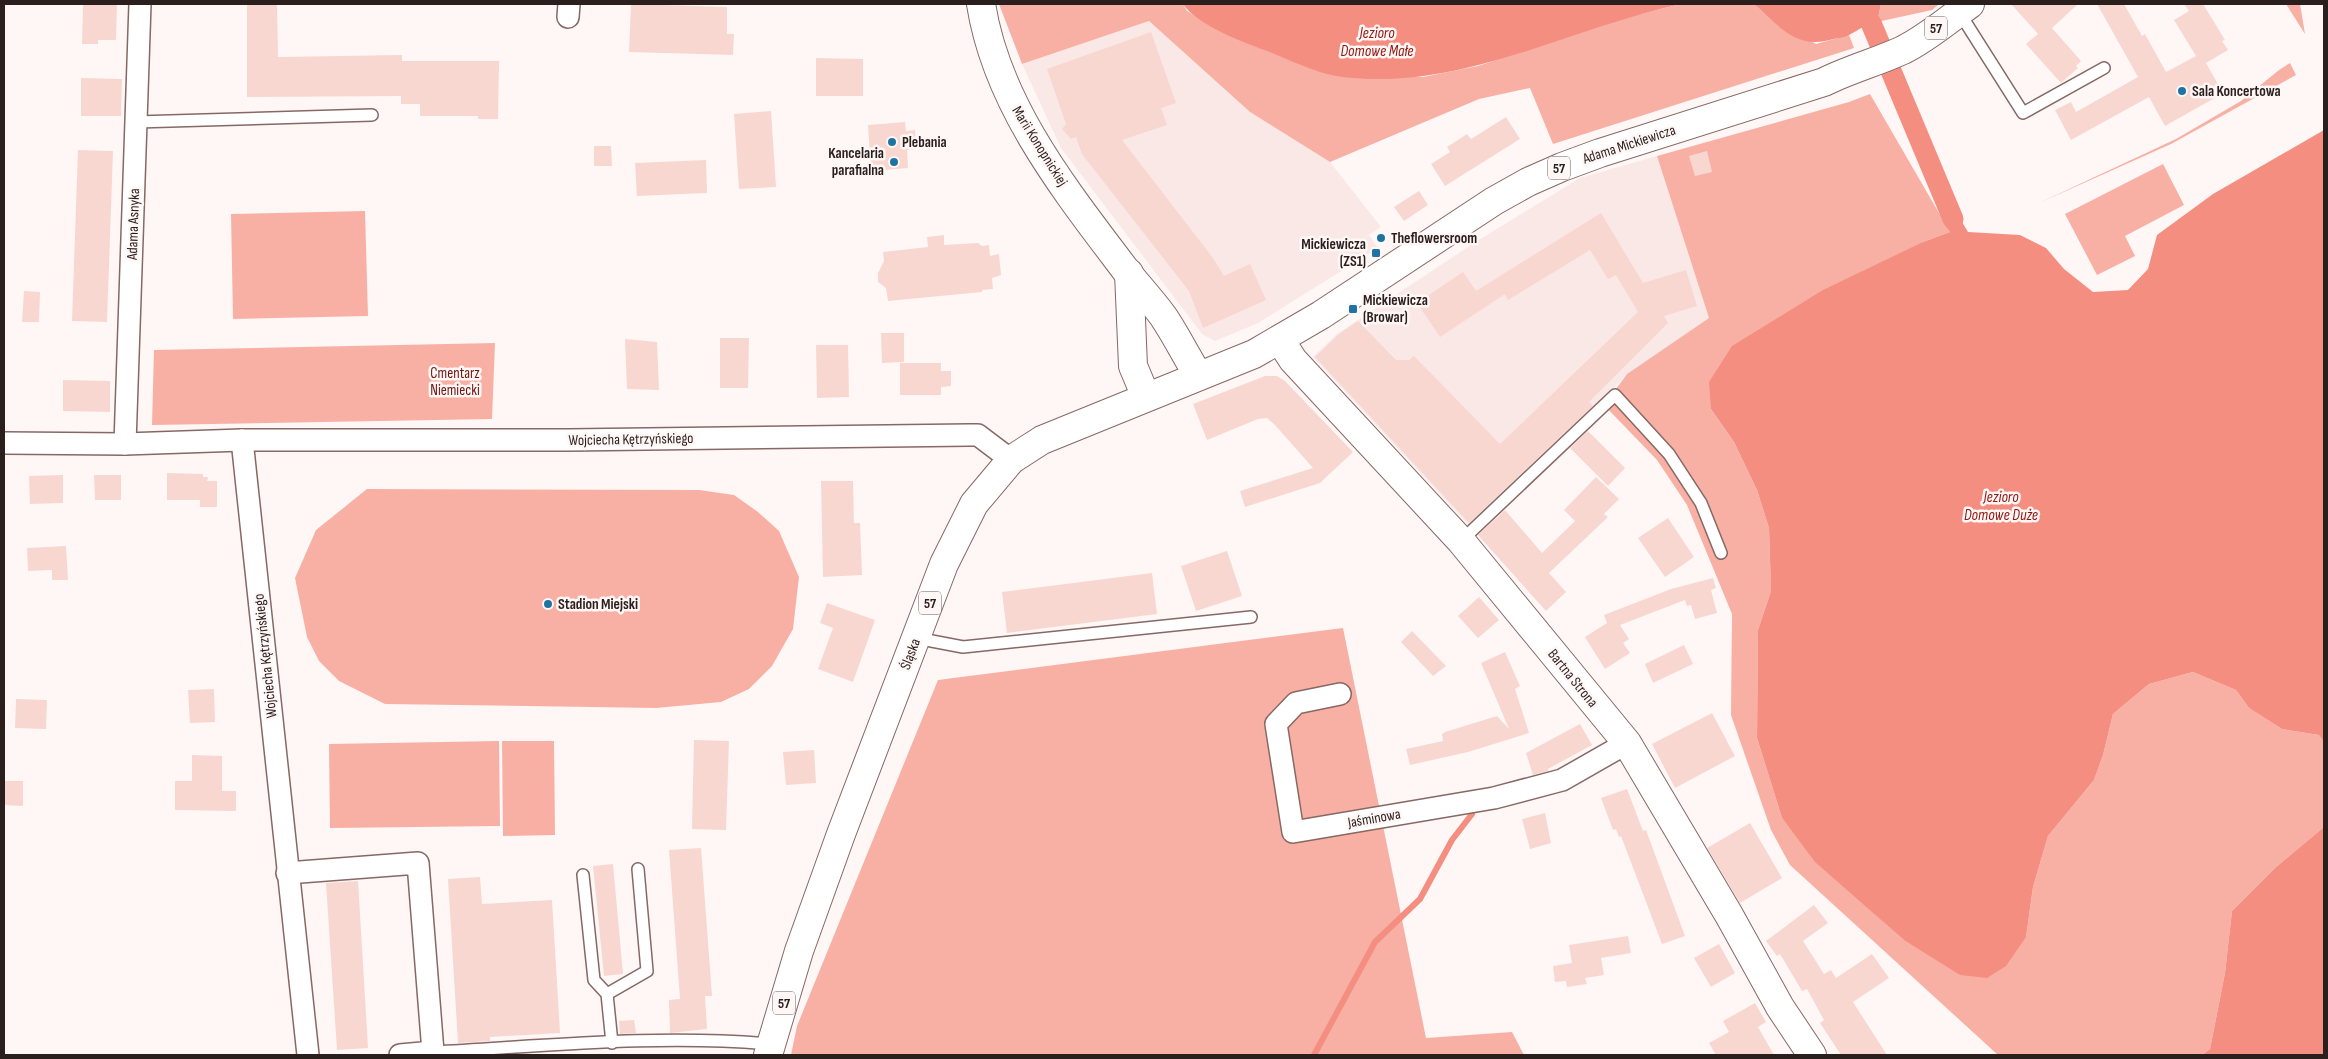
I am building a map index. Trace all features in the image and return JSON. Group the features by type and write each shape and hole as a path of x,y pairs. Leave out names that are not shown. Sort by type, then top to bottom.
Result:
{"main road":[{"name":"Marii Konopnickiej","path":"981,4 984,27 990,48 1005,87 1021,118 1048,163 1164,317 1198,375"},
{"name":"Adama Mickiewicza","path":"1198,375 1254,354 1280,340 1384,276 1494,201 1528,182 1562,166 1600,153 1824,82 1922,40 1964,8"},
{"path":"1129,273 1133,366 1146,397"},
{"name":"Bartna Strona","path":"1280,340 1293,360 1461,541 1627,743 1729,915 1780,1007 1812,1055"},
{"name":"Śląska","path":"770,1049 799,951 841,834 944,564 974,504 1011,460 1042,440 1198,375"}],"street":[{"name":"Adama Asnyka","path":"125,444 140,4"},
{"name":"Wojciecha Kętrzyńskiego","path":"4,443 125,444 242,440 569,440 978,435 1011,460"},
{"name":"Wojciecha Kętrzyńskiego","path":"242,440 308,1055"},
{"name":"Jaśminowa","path":"1340,694 1296,703 1276,724 1293,832 1494,798 1562,780 1627,743"},
{"path":"288,872 418,864 433,1052 400,1055"}],"lane":[{"path":"1964,8 2023,113 2104,68"},
{"path":"136,122 372,115"},
{"path":"1461,541 1615,395 1669,454 1701,503 1722,553"},
{"path":"916,638 963,647 1251,618"},
{"path":"607,994 647,971 638,869"},
{"path":"583,875 594,980 607,994 612,1043"},
{"path":"433,1052 612,1043 729,1040 770,1049"}],"shaded area":[{"path":"1149,21 1250,112 1330,162 1381,227 1369,235 1378,248 1258,323 1215,341 1202,334 1061,148 1022,64"},
{"path":"1657,156 1709,318 1627,374 1475,532 1313,357 1337,334 1474,243 1580,178"}],"green space":[{"path":"999,4 1183,4 1187,11 1217,29 1251,45 1333,75 1423,77 1478,66 1624,18 1681,4 1754,4 1766,14 1816,44 1849,35 1854,48 1553,144 1530,88 1479,99 1330,162 1250,112 1149,21 1022,64"},
{"path":"1881,4 1939,4 1932,10 1877,22"},
{"path":"2286,4 2300,4 2305,34"},
{"path":"2290,63 2296,75 2171,144 2039,203 2176,139 2241,101"},
{"path":"1870,94 1950,232 1923,242 1711,409 1734,442 1757,490 1769,528 1771,591 1758,630 1757,738 1782,818 1813,858 1904,940 2026,937 2033,887 2048,836 2094,780 2103,755 2113,714 2149,684 2193,672 2236,690 2249,708 2282,729 2319,735 2324,742 2324,827 2275,868 2232,911 2225,973 2210,1049 2202,1055 1998,1055 1790,865 1771,830 1731,715 1732,614 1687,505 1657,460 1604,405 1627,374 1709,318 1657,156 1849,102"},
{"path":"2163,164 2184,205 2125,236 2135,256 2097,275 2065,214"},
{"path":"365,211 368,316 233,319 231,214"},
{"name":"Cmentarz Niemiecki","path":"495,343 492,419 152,425 154,350"},
{"name":"Stadion Miejski","path":"367,489 699,490 734,495 758,512 779,531 799,577 793,629 772,666 749,689 721,702 656,708 385,704 339,681 319,661 307,637 295,578 316,530"},
{"path":"1343,628 1426,1038 1512,1032 1524,1055 791,1055 797,1026 938,680"},
{"path":"499,741 500,826 330,828 329,744"},
{"path":"502,741 554,741 555,835 503,836"}],"water":[{"name":"Jezioro Domowe Małe","path":"1183,4 1681,4 1638,15 1468,68 1424,76 1381,79 1336,76 1309,68 1220,32 1198,18"},
{"path":"1754,4 1881,4 1877,22 1845,37 1817,42 1806,41 1788,33"},
{"name":"Jezioro Domowe Duże","path":"2324,130 2324,742 2319,735 2282,729 2249,708 2236,690 2193,672 2149,684 2113,714 2103,755 2094,780 2048,836 2033,887 2026,937 2006,966 1987,978 1960,975 1904,940 1815,862 1782,818 1757,738 1758,630 1771,591 1769,528 1757,490 1734,442 1711,409 1709,382 1732,346 1823,290 1923,242 1950,232 1945,225 1959,217 1968,232 2020,235 2046,248 2064,269 2093,292 2128,290 2148,269 2157,235 2213,194"},
{"path":"2324,827 2324,1055 2202,1055 2210,1049 2225,973 2232,911 2275,868"}],"building":[{"path":"83,4 117,4 116,40 98,40 98,44 82,44"},
{"path":"247,4 277,4 278,57 402,55 402,61 499,61 498,119 478,119 478,116 420,116 420,104 401,104 401,96 247,97"},
{"path":"631,4 727,7 727,34 734,34 733,55 629,52"},
{"path":"2011,4 2078,4 2052,28 2081,61 2076,66 2078,68 2061,83 2026,44 2038,34"},
{"path":"2097,4 2124,4 2142,36 2145,34 2166,72 2196,56 2174,20 2189,11 2184,4 2203,4 2225,40 2222,41 2228,50 2206,63 2219,86 2215,87 2220,95 2165,126 2149,97 2071,140 2055,110 2071,102 2076,112 2138,77"},
{"path":"1151,32 1176,103 1161,108 1167,125 1122,140 1213,258 1224,276 1250,264 1266,300 1203,328 1189,291 1082,154 1076,137 1071,139 1062,129 1066,124 1047,69"},
{"path":"816,58 863,59 863,96 816,96"},
{"path":"81,78 122,79 121,116 81,116"},
{"path":"771,111 776,187 739,189 734,114"},
{"path":"1506,117 1520,139 1445,186 1431,164 1450,152 1447,147 1467,134 1471,139"},
{"name":"Plebania","path":"905,122 906,131 915,130 916,149 907,150 908,168 871,171 868,125"},
{"path":"594,146 611,146 612,166 594,166"},
{"path":"78,150 113,151 107,322 72,321"},
{"path":"1707,151 1712,172 1695,176 1689,156"},
{"path":"706,160 707,193 637,196 635,163"},
{"path":"1419,191 1428,205 1404,221 1394,207"},
{"path":"1601,213 1643,283 1686,270 1697,306 1664,316 1668,323 1589,402 1593,406 1469,523 1315,357 1339,334 1358,321 1396,360 1409,360 1414,356 1500,444 1638,312 1616,275 1608,279 1590,250 1508,300 1505,294 1440,337 1417,303 1463,272 1476,291"},
{"path":"944,235 944,245 978,243 982,246 989,245 990,256 999,254 1001,275 992,278 993,289 982,290 982,292 888,301 886,288 878,282 878,273 884,261 883,252 928,247 927,237"},
{"path":"24,291 40,292 39,322 22,322"},
{"path":"881,333 904,333 904,362 882,363"},
{"path":"720,338 749,338 748,388 720,388"},
{"path":"625,339 657,342 659,390 627,389"},
{"path":"816,345 848,345 849,397 817,398"},
{"path":"900,363 941,363 941,371 951,371 951,386 941,387 941,395 900,395"},
{"path":"1265,376 1277,376 1285,381 1353,452 1320,483 1245,507 1240,491 1313,468 1267,418 1258,419 1207,440 1193,404"},
{"path":"63,380 110,381 110,412 63,411"},
{"path":"1588,431 1625,468 1608,486 1570,448"},
{"path":"167,473 203,474 203,477 208,477 207,481 217,481 217,507 200,507 200,500 167,500"},
{"path":"63,475 63,503 30,504 29,476"},
{"path":"94,475 121,475 121,500 95,500"},
{"path":"1596,477 1619,499 1604,514 1608,517 1549,573 1566,592 1546,611 1478,535 1505,510 1542,553 1575,521 1564,510"},
{"path":"821,481 853,481 854,523 860,523 862,575 823,577"},
{"path":"1668,518 1694,557 1665,577 1638,538"},
{"path":"66,546 68,580 52,580 52,570 28,571 27,548"},
{"path":"1227,551 1242,596 1196,611 1181,566"},
{"path":"1152,573 1157,614 1007,633 1002,592"},
{"path":"1713,578 1716,588 1711,590 1717,613 1695,619 1691,605 1687,606 1685,600 1620,625 1629,639 1623,643 1630,653 1605,669 1585,637 1607,623 1604,615 1671,589"},
{"path":"1479,597 1499,620 1478,638 1458,616"},
{"path":"827,603 875,620 853,682 818,669 833,628 820,623"},
{"path":"1412,631 1446,666 1433,676 1401,642"},
{"path":"1684,645 1693,664 1653,683 1645,664"},
{"path":"1505,652 1520,686 1515,689 1529,733 1468,752 1410,765 1406,749 1443,741 1442,734 1445,732 1497,716 1509,729 1481,663"},
{"path":"214,689 215,722 190,723 188,690"},
{"path":"16,699 47,700 46,729 15,728"},
{"path":"1712,713 1735,756 1675,788 1652,744"},
{"path":"1580,724 1592,745 1548,769 1548,771 1533,775 1526,753"},
{"path":"694,740 729,741 726,830 692,829"},
{"path":"814,750 816,783 786,785 783,752"},
{"path":"192,755 222,756 222,791 236,791 236,811 175,810 175,781 192,781"},
{"path":"4,781 23,781 23,806 4,805"},
{"path":"1627,789 1643,831 1646,830 1685,936 1662,944 1621,836 1619,837 1616,829 1613,830 1601,798"},
{"path":"1545,813 1551,843 1530,849 1522,819"},
{"path":"1750,823 1782,878 1740,903 1707,848"},
{"path":"701,848 712,996 705,996 707,1029 670,1033 669,1000 680,999 669,850"},
{"path":"613,864 623,974 604,976 593,866"},
{"path":"480,877 482,904 552,900 560,1033 490,1037 490,1041 458,1043 448,879"},
{"path":"358,881 368,1048 337,1050 326,883"},
{"path":"1814,905 1828,923 1803,941 1824,974 1831,970 1836,978 1872,954 1889,978 1853,1002 1887,1055 1841,1055 1820,1023 1824,1020 1807,989 1802,991 1780,954 1777,956 1766,941"},
{"path":"1628,936 1631,953 1601,958 1604,975 1585,978 1587,984 1567,987 1566,981 1555,982 1553,966 1572,963 1569,945"},
{"path":"1719,944 1735,973 1711,987 1694,958"},
{"path":"1755,1003 1766,1022 1758,1027 1774,1055 1716,1055 1709,1043 1729,1032 1723,1021"},
{"path":"634,1020 636,1033 620,1034 619,1021"}],"waterway":[{"path":"1871,23 1953,219"},
{"path":"1314,1055 1375,942 1420,899 1452,840 1472,814"}],"place":[{"name":"Sala Koncertowa","path":"2182,91"},
{"name":"Plebania","path":"892,142"},
{"name":"Kancelaria parafialna","path":"894,162"},
{"name":"Theflowersroom","path":"1381,238"},
{"name":"Mickiewicza (ZS1)","path":"1376,253"},
{"name":"Mickiewicza (Browar)","path":"1353,309"},
{"name":"Stadion Miejski","path":"548,604"}]}
